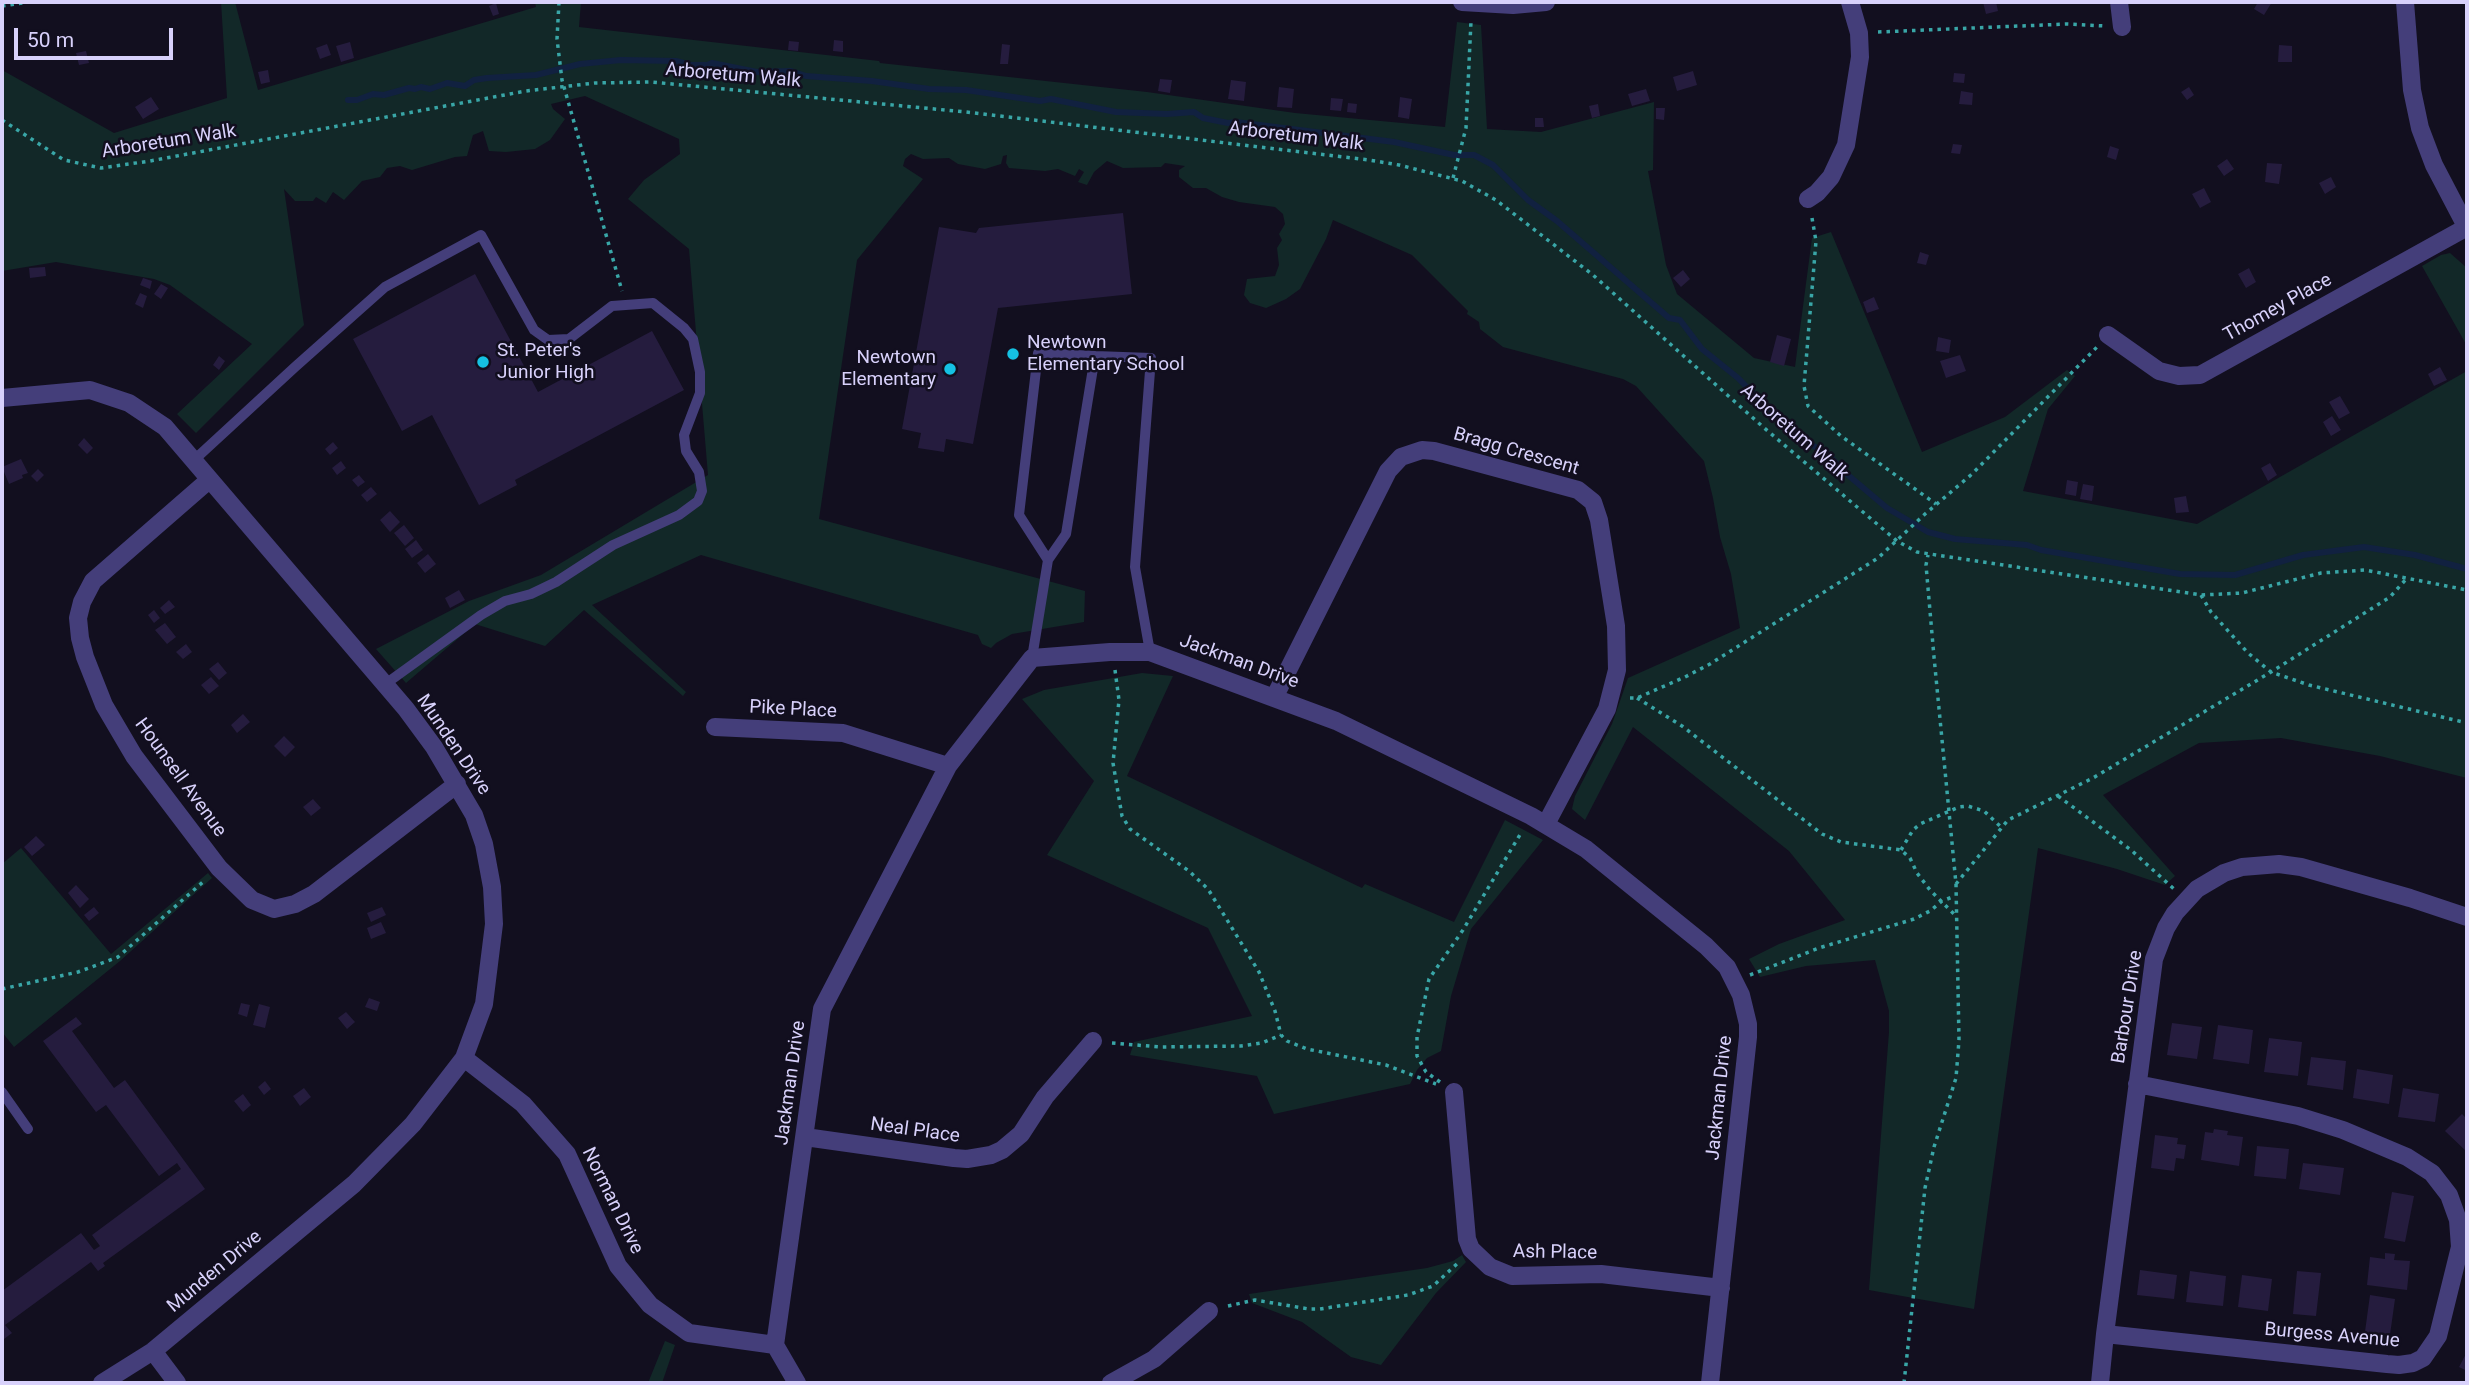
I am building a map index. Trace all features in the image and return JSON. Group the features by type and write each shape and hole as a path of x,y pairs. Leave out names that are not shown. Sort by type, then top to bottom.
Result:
{"street":[{"path":"1462,2 1546,2"},
{"path":"1808,199 1831,177 1846,145 1859,68 1859,33 1850,2"},
{"path":"2119,2 2122,27"},
{"path":"2405,2 2413,90 2420,128 2434,164 2467,227"},
{"name":"Thomey Place","path":"2108,335 2159,371 2179,376 2200,375 2467,227"},
{"name":"Munden Drive","path":"2,398 90,390 129,403 166,427 413,719 457,783 474,815 484,844 492,887 494,924 484,1004 464,1058 414,1124 354,1184 153,1351 102,1383"},
{"name":"Bragg Crescent","path":"1274,698 1388,471 1401,457 1422,450 1434,451 1568,487 1586,495 1593,502 1599,520 1617,639 1617,670 1611,697 1538,820"},
{"name":"Hounsell Avenue","path":"209,480 93,581 82,602 78,618 85,657 104,705 134,756 219,868 252,900 274,909 295,904 314,894 457,783"},
{"name":"Jackman Drive","path":"775,1345 822,1009 948,766 1032,658 1150,652 1347,725 1538,820 1586,849 1706,946 1727,967 1745,1010 1747,1048 1710,1383"},
{"name":"Pike Place","path":"715,727 843,733 948,766"},
{"name":"Barbour Drive","path":"2100,1383 2154,959 2166,928 2185,900 2210,880 2224,873 2242,867 2279,864 2301,867 2467,917"},
{"name":"Neal Place","path":"805,1137 954,1158 991,1155 1002,1150 1021,1134 1045,1097 1093,1041"},
{"name":"Norman Drive","path":"464,1058 523,1104 567,1154 618,1266 650,1305 689,1333 775,1345"},
{"name":"Burgess Avenue","path":"2105,1334 2387,1364 2413,1363 2423,1357 2438,1336 2460,1247 2458,1220 2449,1195 2432,1173 2407,1157 2343,1130 2298,1116 2137,1084"},
{"path":"1454,1092 1465,1226 1471,1249"},
{"name":"Ash Place","path":"1471,1249 1490,1267 1512,1276 1620,1276 1721,1288"},
{"path":"1111,1383 1154,1359 1209,1311"},
{"path":"775,1345 797,1383"},
{"path":"153,1351 177,1383"}],"lane":[{"path":"194,461 385,287 481,235 534,330 548,340 569,339 612,306 653,303 684,328 693,339 700,372 701,393 684,435 686,451 699,472 702,491 698,501 679,515 613,545 556,582 531,594 505,601 481,615 384,685"},
{"path":"1048,560 1019,515 1038,353 1151,358 1135,566 1150,652"},
{"path":"1032,658 1048,560 1066,534 1095,356"},
{"path":"2,1092 28,1129"}],"path":[{"path":"2,6 29,2"},
{"path":"559,2 558,48 562,80 613,251 626,306"},
{"path":"1453,178 1465,134 1471,21"},
{"path":"1859,33 2067,24 2122,27"},
{"name":"Arboretum Walk","path":"2,120 64,160 101,168 319,131 484,98 614,82 651,82 966,112 1369,160 1453,178 1480,189 1496,200 1593,275 1695,363 1762,426 1897,541 1928,555 2200,595 2242,593 2336,571 2365,570 2467,590"},
{"path":"1808,199 1816,241 1804,386 1808,406 1853,445 1936,504"},
{"path":"1611,697 1637,698 1710,664 1878,558 1972,474 2108,335"},
{"path":"1904,1383 1927,1177 1958,1062 1960,1004 1956,884 1926,565 1928,555"},
{"path":"1956,884 2008,820 2092,778 2271,672 2390,597 2408,577"},
{"path":"2200,595 2211,612 2248,653 2271,672 2309,685 2467,723"},
{"path":"1110,652 1119,700 1113,763 1122,816 1130,829 1208,888 1259,972 1275,1011 1280,1035 1287,1041 1307,1049 1387,1065 1454,1092"},
{"path":"1637,698 1682,726 1822,834 1841,842 1901,850 1910,858 1930,890 1955,916"},
{"path":"2058,796 2131,850 2185,900"},
{"path":"1901,850 1913,830 1920,824 1949,809 1978,808 1990,815 2001,827"},
{"path":"1454,1092 1426,1072 1417,1056 1425,991 1434,969 1538,820"},
{"path":"2,989 78,972 118,957 219,868"},
{"path":"1735,982 1789,958 1914,919 1955,896"},
{"path":"1093,1041 1204,1048 1252,1045 1280,1035"},
{"path":"1209,1311 1255,1300 1309,1310 1416,1293 1433,1286 1471,1249"}],"green space":[{"path":"221,2 235,2 258,90 536,7 535,2 581,2 579,27 1147,92 1295,113 1445,127 1457,22 1481,25 1487,129 1541,132 1654,102 1653,170 1648,171 1666,265 1677,294 1754,358 1795,367 1812,238 1831,232 1922,452 2005,417 2067,370 2075,376 2048,409 2023,491 2197,524 2467,371 2467,778 2380,756 2281,738 2199,743 2103,795 2175,876 2165,885 2038,848 1974,1309 1869,1290 1889,1032 1889,1011 1875,960 1806,966 1760,977 1749,959 1779,944 1845,920 1789,851 1633,727 1585,820 1572,809 1575,796 1612,724 1628,678 1740,628 1731,574 1720,537 1704,461 1636,386 1623,379 1503,347 1480,329 1479,322 1467,314 1468,311 1412,255 1333,220 1300,289 1266,308 1250,303 1244,295 1247,279 1275,276 1279,265 1277,248 1282,240 1279,234 1285,224 1283,214 1275,207 1239,202 1206,188 1193,188 1179,177 1179,170 1185,166 1165,163 1161,167 1123,168 1107,161 1094,172 1087,185 1078,182 1084,172 1079,169 1075,176 1058,169 1045,171 1009,168 1006,163 1007,155 1003,156 1001,164 985,169 958,164 949,158 923,159 911,154 905,159 903,166 923,179 857,260 819,519 1085,591 1084,622 1012,634 991,648 982,644 978,635 701,555 592,605 686,692 683,696 584,610 545,646 475,624 406,683 376,649 469,601 541,575 708,475 689,249 628,199 644,180 680,154 679,139 585,96 551,104 565,119 550,140 535,149 489,151 483,131 473,135 467,156 412,170 400,166 387,168 380,177 362,181 344,200 333,192 326,203 316,197 313,201 295,201 284,189 304,325 196,433 177,414 252,344 170,285 154,279 56,262 2,271 2,70 114,133 227,98"},
{"path":"2450,253 2467,268 2467,346 2422,266"},
{"path":"1142,673 1173,676 1127,776 1362,888 1365,884 1454,922 1505,820 1543,840 1471,929 1451,996 1441,1051 1427,1058 1410,1084 1274,1114 1257,1076 1130,1055 1134,1042 1252,1016 1208,928 1047,855 1094,781 1022,699 1044,690"},
{"path":"21,848 111,954 208,873 212,878 120,961 14,1047 2,1032 2,864"},
{"path":"1462,1255 1466,1262 1436,1293 1381,1365 1351,1357 1302,1322 1252,1303 1249,1294 1427,1268 1453,1261"},
{"path":"665,1341 675,1345 662,1383 648,1383"}],"building":[{"path":"1983,2 1996,2 1998,11 1986,14"},
{"path":"2258,2 2272,2 2264,15 2254,9"},
{"path":"496,3 499,14 493,16 489,6"},
{"path":"834,40 843,41 843,52 833,51"},
{"path":"789,41 799,42 798,51 788,50"},
{"path":"350,42 354,58 341,62 336,46"},
{"path":"327,44 331,55 320,59 316,48"},
{"path":"1002,44 1010,45 1008,64 1000,64"},
{"path":"2279,45 2292,46 2292,62 2278,62"},
{"path":"86,51 89,63 79,65 76,53"},
{"path":"268,70 270,82 261,84 258,72"},
{"path":"1693,71 1697,85 1677,91 1673,77"},
{"path":"1954,73 1965,74 1964,83 1953,82"},
{"path":"1160,79 1172,80 1170,93 1158,91"},
{"path":"1231,80 1246,82 1244,101 1228,99"},
{"path":"1279,87 1294,89 1292,108 1277,107"},
{"path":"2189,87 2194,95 2187,100 2181,92"},
{"path":"1646,89 1650,101 1632,106 1628,94"},
{"path":"1961,91 1973,93 1972,105 1959,104"},
{"path":"151,97 159,109 143,119 135,107"},
{"path":"1400,97 1412,99 1409,119 1398,117"},
{"path":"1331,98 1343,99 1341,111 1330,110"},
{"path":"1348,103 1357,104 1356,113 1347,112"},
{"path":"1598,104 1600,116 1592,118 1589,106"},
{"path":"1656,108 1665,108 1664,120 1656,119"},
{"path":"1535,118 1543,118 1544,127 1535,127"},
{"path":"1953,144 1962,145 1960,154 1951,153"},
{"path":"2110,146 2119,149 2116,160 2107,157"},
{"path":"2227,159 2234,169 2224,176 2217,166"},
{"path":"2267,163 2282,164 2279,184 2265,182"},
{"path":"2331,177 2336,187 2325,194 2319,183"},
{"path":"2204,188 2211,202 2200,208 2192,194"},
{"name":"Newtown Elementary","path":"1123,213 1132,294 998,308 973,444 946,439 944,452 918,448 921,433 902,429 939,227 976,233 979,228"},
{"path":"1920,252 1929,255 1926,265 1917,263"},
{"path":"45,267 46,276 30,278 29,268"},
{"path":"2249,268 2256,282 2246,288 2238,274"},
{"path":"1683,270 1690,279 1681,287 1673,278"},
{"name":"St. Peter's Junior High","path":"475,274 538,392 652,331 684,390 515,480 517,485 479,505 432,415 402,431 353,339"},
{"path":"143,278 152,281 150,289 140,285"},
{"path":"161,284 168,288 161,299 154,294"},
{"path":"140,293 147,296 143,308 135,304"},
{"path":"1874,297 1879,309 1867,313 1863,302"},
{"path":"1777,335 1791,339 1784,366 1770,362"},
{"path":"1938,337 1951,340 1949,353 1936,351"},
{"path":"1960,355 1966,371 1946,378 1940,361"},
{"path":"219,356 225,361 219,370 213,365"},
{"path":"2440,367 2447,380 2434,386 2428,374"},
{"path":"2340,396 2350,413 2339,419 2329,402"},
{"path":"2332,416 2341,430 2331,436 2323,422"},
{"path":"84,438 93,448 87,454 78,445"},
{"path":"333,442 338,448 330,455 325,449"},
{"path":"21,459 28,473 9,484 2,467"},
{"path":"341,461 346,468 337,475 332,468"},
{"path":"2270,463 2277,475 2268,481 2261,468"},
{"path":"38,469 44,475 37,482 31,476"},
{"path":"359,475 365,482 358,487 352,480"},
{"path":"2067,480 2078,482 2076,496 2065,494"},
{"path":"2083,484 2094,486 2092,501 2080,499"},
{"path":"371,487 377,494 367,502 361,495"},
{"path":"2186,496 2189,512 2176,513 2174,498"},
{"path":"390,511 400,522 390,532 380,520"},
{"path":"404,525 414,538 405,546 394,533"},
{"path":"416,540 423,550 412,558 405,549"},
{"path":"428,554 436,564 425,573 417,563"},
{"path":"459,590 465,600 450,608 445,598"},
{"path":"169,600 175,607 165,614 160,608"},
{"path":"154,610 160,618 154,623 148,615"},
{"path":"165,623 176,637 167,644 155,630"},
{"path":"186,644 192,652 183,659 176,652"},
{"path":"218,662 227,673 219,680 209,669"},
{"path":"211,677 219,686 209,694 201,685"},
{"path":"243,714 250,722 237,733 231,725"},
{"path":"284,736 295,747 285,757 274,746"},
{"path":"313,799 321,808 311,816 303,807"},
{"path":"36,836 45,845 32,856 24,847"},
{"path":"76,885 89,899 80,908 68,893"},
{"path":"94,907 99,913 89,921 84,915"},
{"path":"382,907 386,915 371,922 367,913"},
{"path":"381,922 386,933 371,939 367,928"},
{"path":"369,998 380,1002 377,1011 365,1007"},
{"path":"241,1003 250,1005 247,1017 238,1014"},
{"path":"259,1004 270,1007 265,1028 253,1025"},
{"path":"346,1012 355,1022 347,1029 338,1018"},
{"path":"76,1017 82,1024 72,1031 114,1088 125,1080 205,1189 103,1263 105,1266 98,1271 91,1262 5,1325 12,1333 4,1339 2,1291 81,1233 94,1250 100,1246 92,1235 181,1169 177,1163 159,1176 106,1105 96,1112 43,1041"},
{"path":"2172,1023 2202,1027 2197,1059 2167,1055"},
{"path":"2218,1025 2253,1030 2249,1064 2213,1059"},
{"path":"2269,1038 2302,1042 2298,1076 2264,1072"},
{"path":"2311,1057 2346,1061 2343,1090 2307,1085"},
{"path":"2357,1069 2393,1075 2389,1104 2353,1098"},
{"path":"265,1081 271,1089 264,1095 258,1087"},
{"path":"304,1088 311,1097 300,1106 293,1096"},
{"path":"2403,1088 2439,1094 2435,1122 2398,1117"},
{"path":"243,1094 251,1105 243,1112 234,1101"},
{"path":"2462,1114 2467,1119 2467,1152 2445,1131"},
{"path":"2214,1129 2228,1131 2227,1135 2243,1137 2239,1166 2201,1160 2205,1132 2213,1133"},
{"path":"2155,1135 2178,1138 2177,1144 2186,1145 2184,1159 2176,1158 2174,1171 2151,1168"},
{"path":"2257,1146 2289,1149 2286,1179 2254,1176"},
{"path":"2303,1163 2344,1168 2340,1195 2299,1189"},
{"path":"2392,1192 2414,1196 2405,1242 2384,1238"},
{"path":"2385,1253 2395,1254 2394,1260 2410,1261 2407,1290 2367,1285 2370,1257 2385,1259"},
{"path":"2140,1270 2177,1275 2174,1299 2137,1295"},
{"path":"2190,1271 2226,1276 2223,1306 2186,1302"},
{"path":"2297,1271 2321,1273 2316,1316 2293,1314"},
{"path":"2242,1275 2272,1279 2268,1311 2238,1307"},
{"path":"2370,1295 2395,1299 2389,1342 2364,1339"},
{"path":"2467,1352 2467,1371 2459,1367"}],"waterway":[{"path":"348,100 409,88 430,89 447,83 465,86 474,80 536,75 580,64 621,60 676,61 691,65 712,63 757,72 791,71 806,76 929,89 966,90 1040,101 1051,99 1116,112 1194,112 1203,118 1228,123 1394,142 1454,155 1474,155 1493,165 1528,200 1557,221 1669,318 1680,320 1702,349 1738,378 1786,427 1828,454 1842,470 1887,508 1928,532 1955,539 2027,545 2041,550 2180,574 2235,575 2303,555 2364,547 2415,555 2467,569"}],"place":[{"name":"Newtown Elementary School","path":"1013,354"},
{"name":"St. Peter's Junior High","path":"483,362"},
{"name":"Newtown Elementary","path":"950,369"}]}
